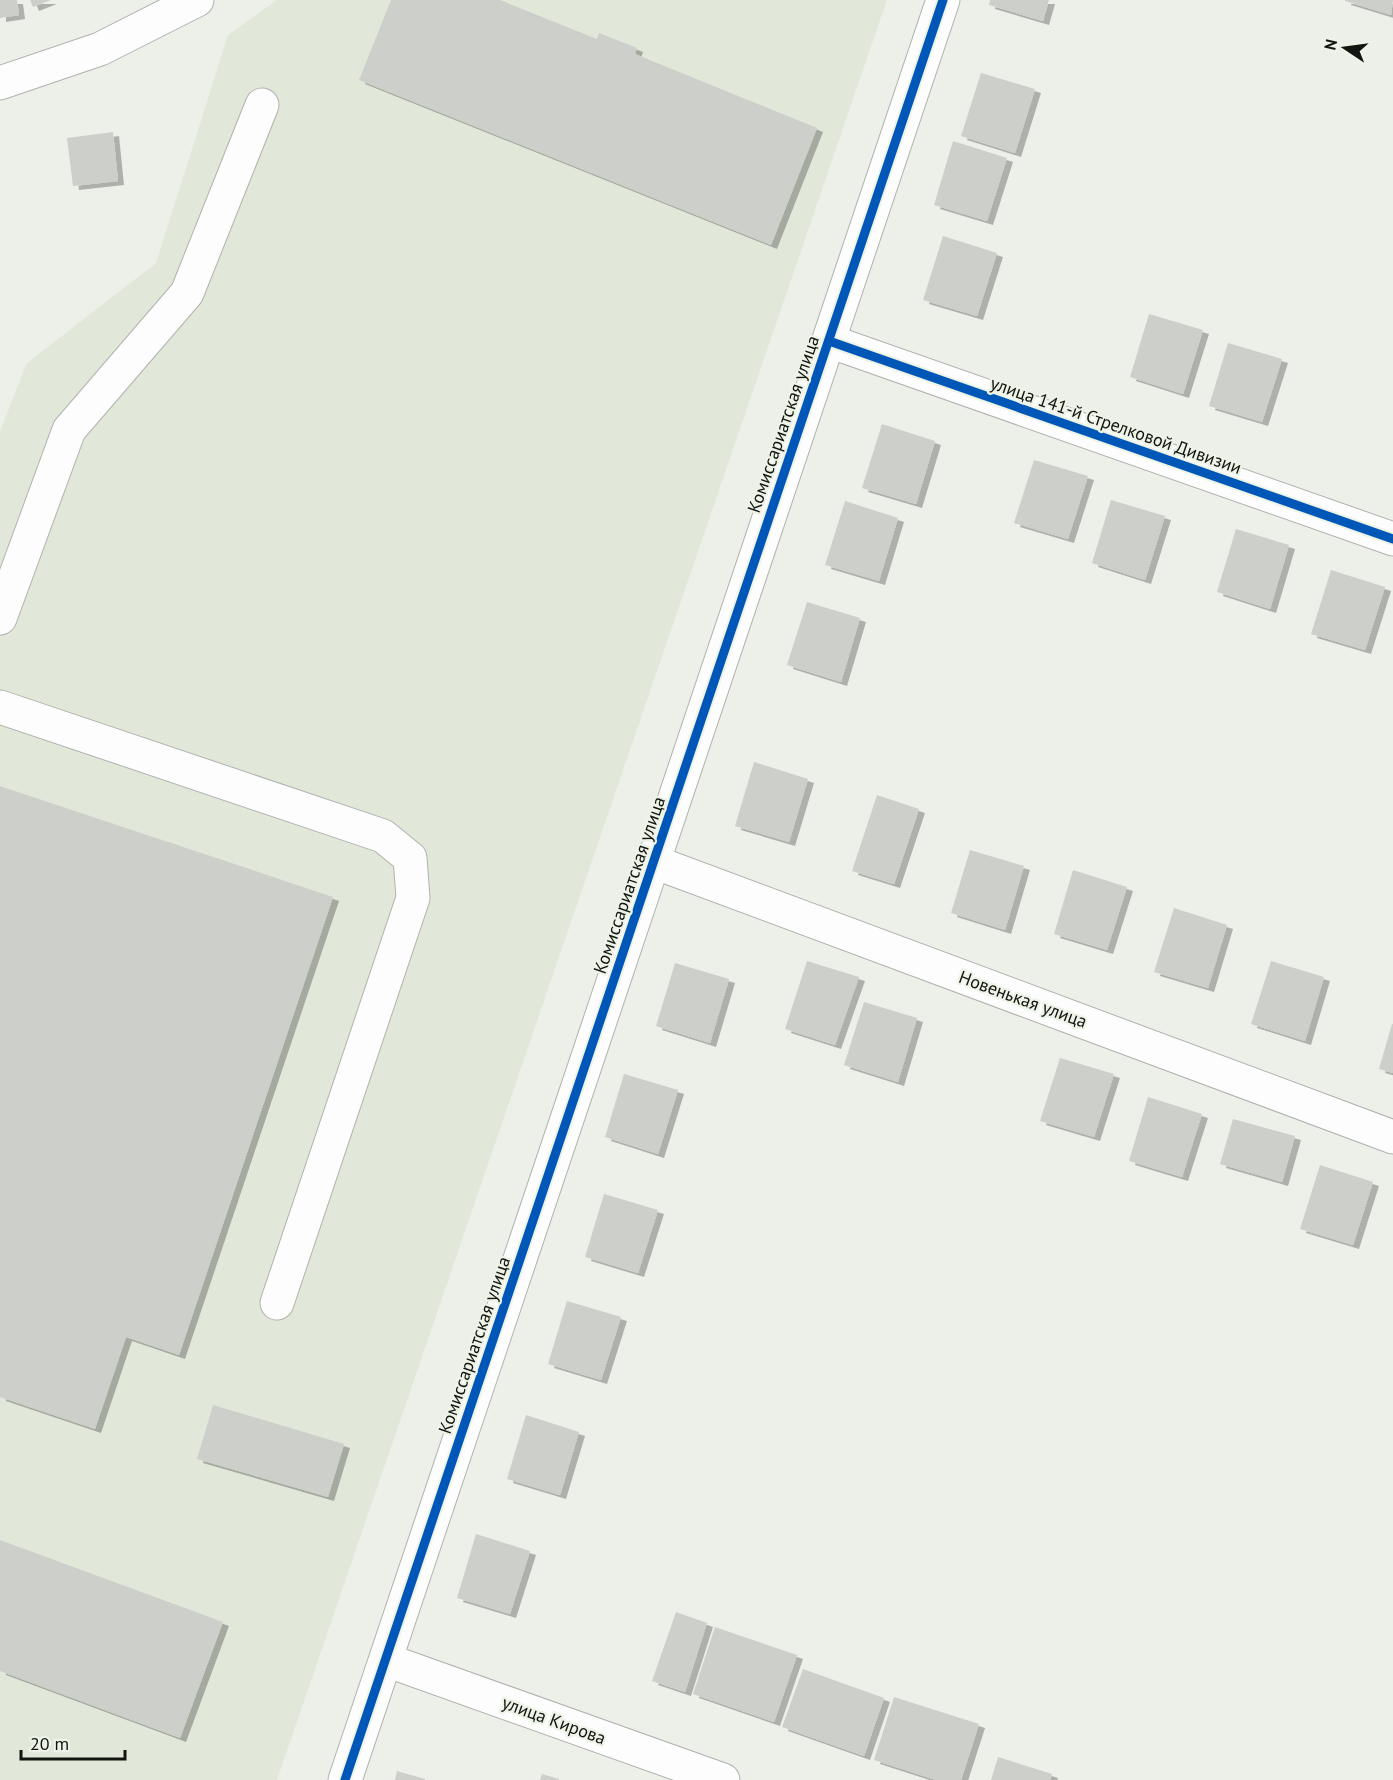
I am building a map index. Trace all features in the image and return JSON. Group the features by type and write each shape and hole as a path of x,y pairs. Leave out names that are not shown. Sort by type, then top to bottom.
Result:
{"street":[{"path":"0,83 100,49 197,0"},
{"name":"Комиссариатская улица","path":"345,1780 944,0"},
{"path":"0,618 69,430 188,293 262,105"},
{"name":"улица 141-й Стрелковой Дивизии","path":"829,341 1393,539"},
{"path":"0,707 383,836 410,858 413,898 277,1303"},
{"name":"Новенькая улица","path":"654,862 1393,1137"},
{"name":"улица Кирова","path":"386,1660 723,1780"}],"shaded area":[{"path":"277,0 887,0 277,1780 0,1780 0,431 27,363 156,263 228,35"}],"building":[{"path":"0,0 17,0 19,15 0,18"},
{"path":"30,0 51,0 33,7"},
{"path":"391,0 500,0 597,39 599,33 637,48 635,54 817,128 771,245 359,80"},
{"path":"990,0 1049,0 1043,21 989,5"},
{"path":"1345,0 1393,0 1391,15 1345,1"},
{"path":"981,73 1035,89 1015,153 961,136"},
{"path":"113,132 118,181 73,186 67,138"},
{"path":"953,141 1007,158 987,221 934,205"},
{"path":"943,236 997,253 977,316 923,300"},
{"path":"1149,314 1203,330 1183,394 1130,377"},
{"path":"1228,343 1282,359 1262,422 1209,406"},
{"path":"882,424 935,441 916,504 862,488"},
{"path":"1034,460 1088,476 1068,539 1014,523"},
{"path":"1111,500 1165,516 1145,580 1092,563"},
{"path":"845,501 898,518 879,581 825,565"},
{"path":"1236,529 1289,545 1270,609 1217,592"},
{"path":"1331,570 1385,587 1365,650 1311,634"},
{"path":"807,602 860,618 841,682 787,665"},
{"path":"754,762 808,779 789,842 735,826"},
{"path":"0,786 333,897 179,1355 126,1337 95,1429 0,1397"},
{"path":"877,795 919,809 894,884 852,871"},
{"path":"970,850 1024,866 1005,930 951,913"},
{"path":"1073,870 1127,887 1107,950 1054,934"},
{"path":"1174,908 1227,925 1208,988 1154,972"},
{"path":"807,961 859,977 835,1045 785,1029"},
{"path":"1271,961 1324,977 1305,1041 1251,1024"},
{"path":"675,963 729,979 710,1043 656,1026"},
{"path":"864,1002 917,1018 898,1082 844,1065"},
{"path":"1393,1024 1393,1073 1379,1069"},
{"path":"1060,1058 1114,1074 1094,1137 1040,1121"},
{"path":"624,1074 678,1090 658,1154 605,1137"},
{"path":"1148,1097 1202,1114 1182,1177 1129,1161"},
{"path":"1233,1119 1295,1136 1282,1182 1220,1164"},
{"path":"1320,1165 1373,1182 1353,1245 1300,1229"},
{"path":"604,1194 658,1210 638,1273 585,1257"},
{"path":"567,1301 621,1317 601,1380 548,1364"},
{"path":"213,1405 344,1444 328,1497 197,1459"},
{"path":"526,1415 579,1432 560,1495 507,1479"},
{"path":"476,1534 530,1551 510,1614 457,1598"},
{"path":"0,1540 223,1622 180,1738 0,1671"},
{"path":"676,1612 707,1623 685,1692 652,1681"},
{"path":"715,1627 797,1655 774,1722 693,1694"},
{"path":"803,1669 884,1698 864,1756 782,1727"},
{"path":"894,1697 979,1724 961,1780 936,1780 874,1760"},
{"path":"998,1757 1052,1774 1050,1780 991,1780"},
{"path":"397,1771 425,1779 425,1780 395,1780"},
{"path":"542,1774 559,1779 559,1780 540,1780"}],"cycle path":[{"path":"345,1780 943,0"},
{"path":"829,341 1393,539"}]}
